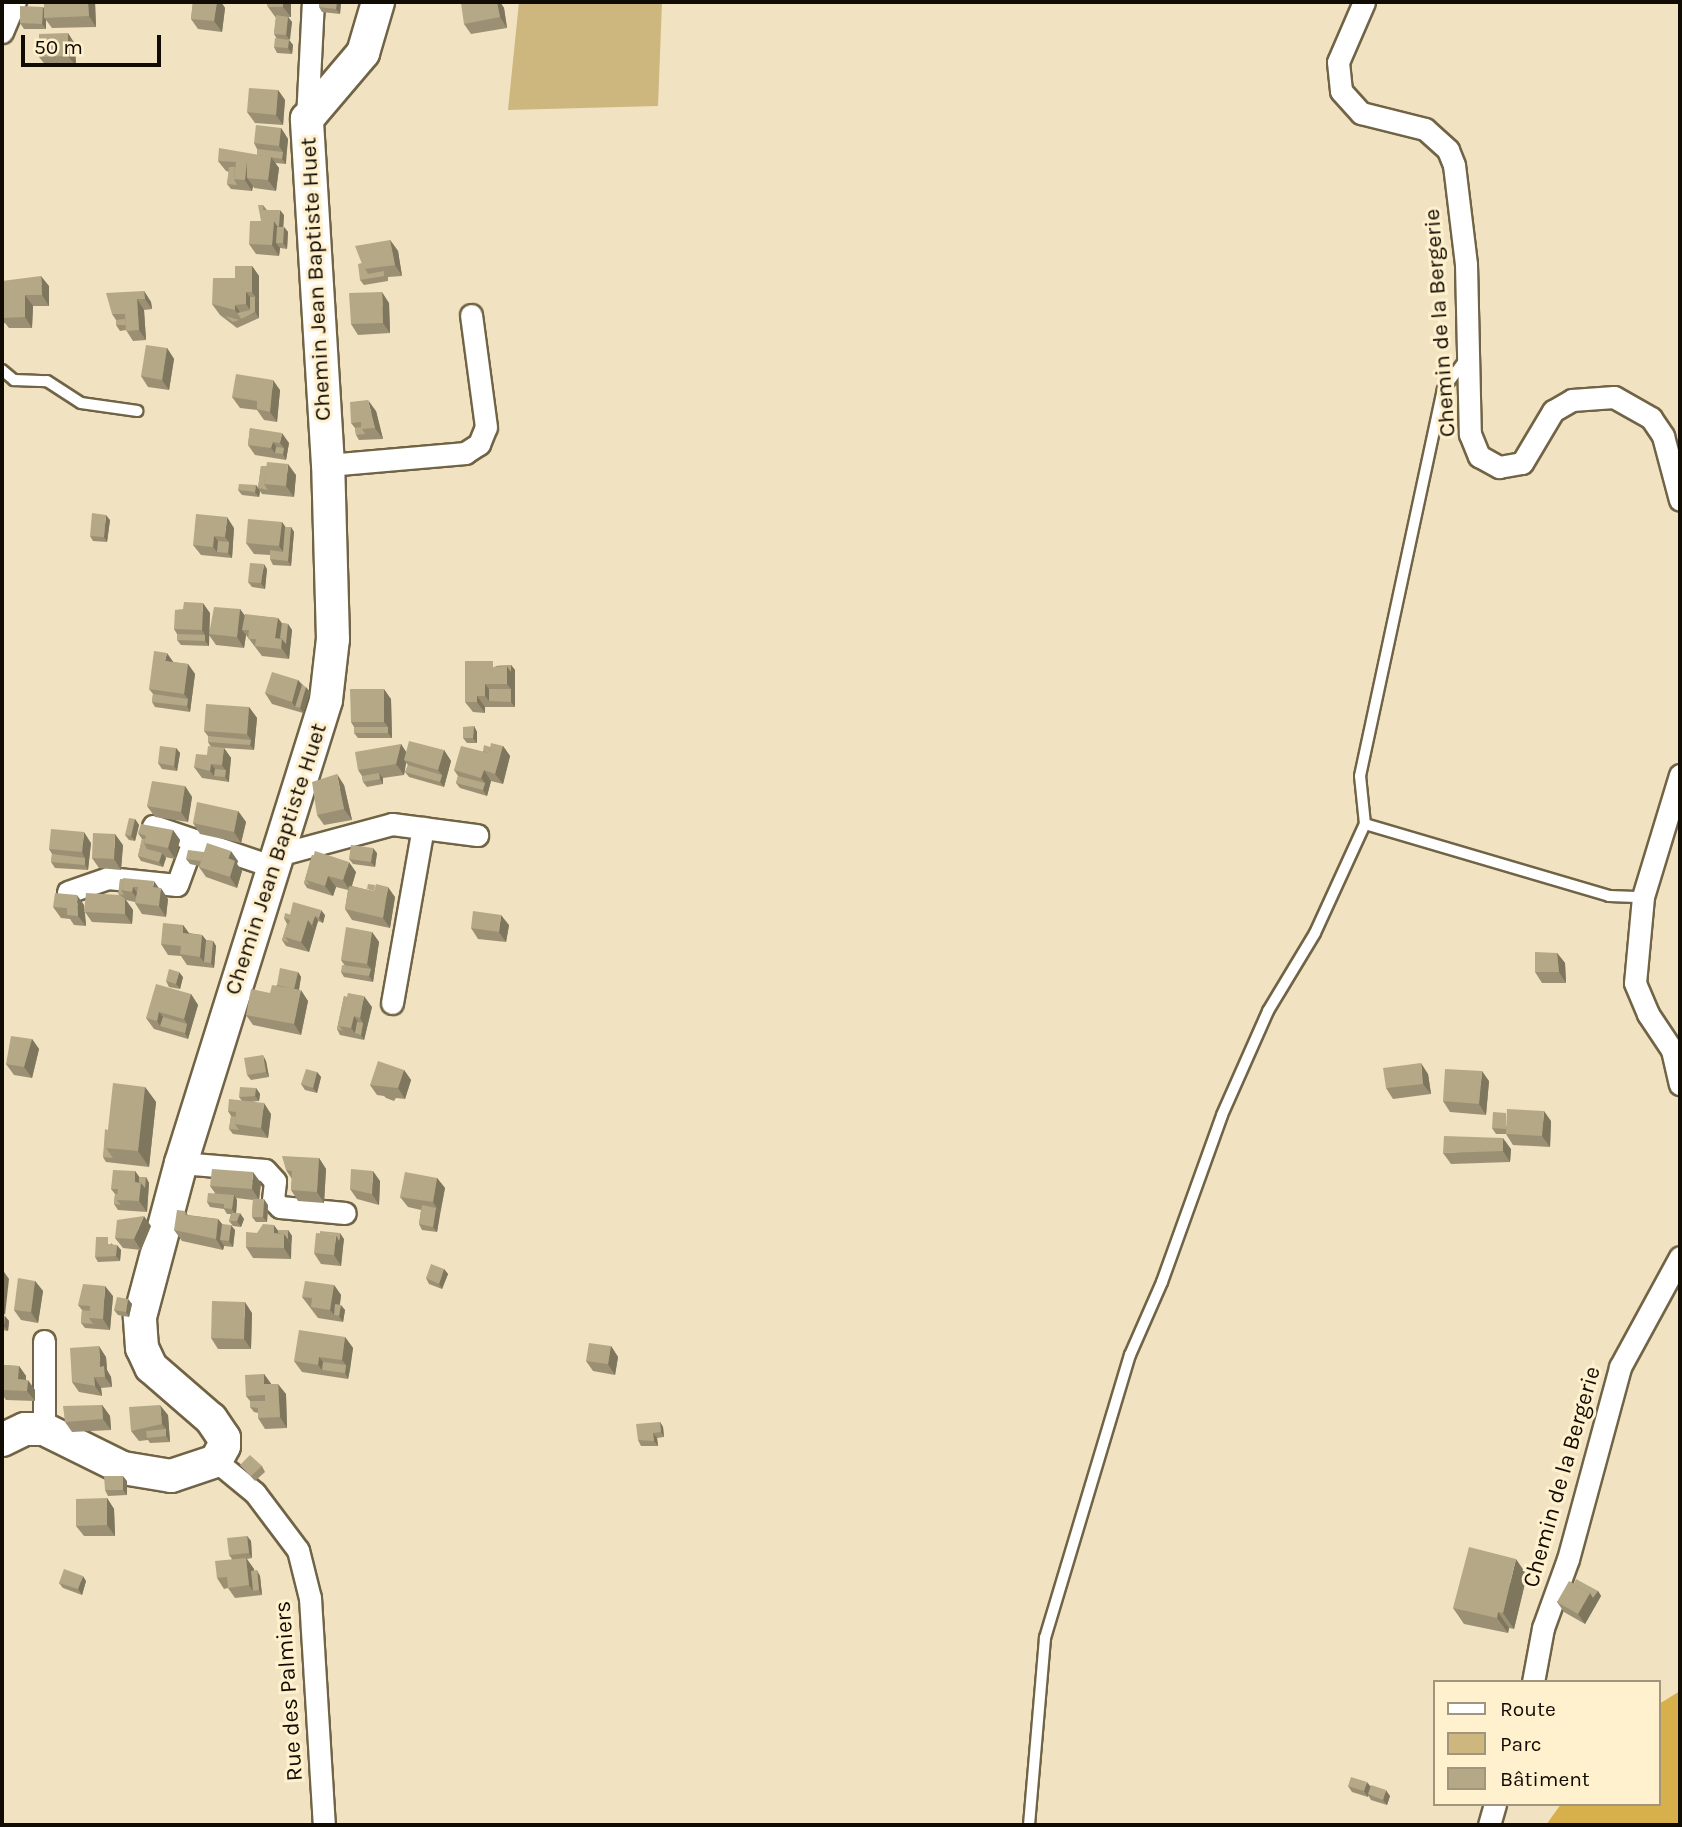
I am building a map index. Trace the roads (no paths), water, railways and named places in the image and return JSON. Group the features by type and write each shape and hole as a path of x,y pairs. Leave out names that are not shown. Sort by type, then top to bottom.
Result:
{"street":[{"path":"2,32 15,2"},
{"path":"307,119 313,2"},
{"name":"Chemin Jean Baptiste Huet","path":"216,1461 224,1446 219,1428 162,1381 151,1367 139,1333 145,1284 273,861 308,767 328,688 333,639 328,464 307,119 363,53 378,2"},
{"name":"Chemin de la Bergerie","path":"1364,2 1338,62 1341,91 1361,113 1425,129 1448,150 1454,165 1466,264 1470,434 1479,456 1488,463 1511,467 1522,463 1553,411 1572,400 1614,397 1643,411 1663,436 1680,500"},
{"path":"328,464 465,453 479,444 486,427 475,377 471,315"},
{"path":"1680,775 1643,897 1635,983 1648,1014 1672,1050 1680,1084"},
{"path":"153,825 193,841 273,861 380,826 477,835"},
{"path":"392,1003 423,828"},
{"path":"68,892 108,878 177,885 193,841"},
{"path":"181,1163 265,1170 275,1181 273,1200 280,1207 345,1213"},
{"name":"Chemin de la Bergerie","path":"1533,1680 1543,1628 1568,1559 1619,1367 1680,1257"},
{"path":"44,1342 44,1429"},
{"path":"2,1440 24,1429 44,1429 97,1458 145,1474 171,1476 216,1461"},
{"name":"Rue des Palmiers","path":"216,1461 256,1493 298,1550 310,1598 324,1825"},
{"path":"1489,1825 1494,1806"}],"lane":[{"path":"1029,1825 1045,1638 1130,1355 1161,1282 1222,1115 1268,1011 1315,933 1365,824 1360,776 1443,390 1468,357"},
{"path":"2,370 14,380 47,381 81,403 136,411"},
{"path":"1365,824 1609,896 1643,897"}]}
